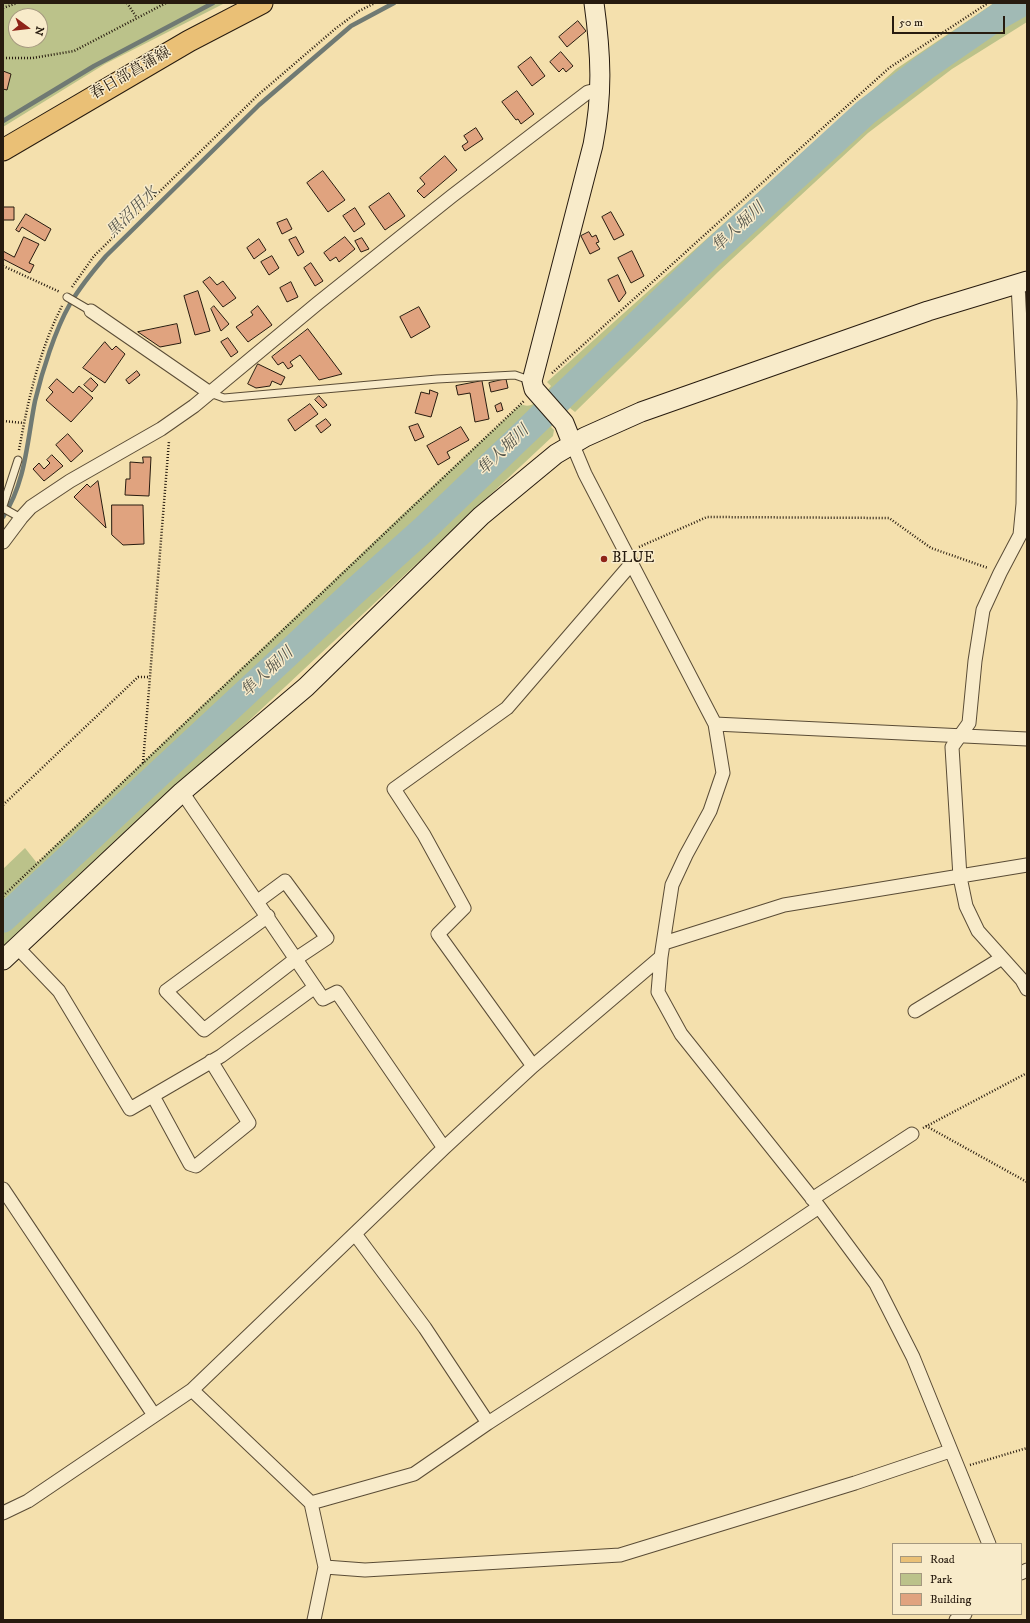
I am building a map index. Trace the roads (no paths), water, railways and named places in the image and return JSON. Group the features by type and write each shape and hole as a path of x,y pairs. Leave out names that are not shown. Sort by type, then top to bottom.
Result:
{"main road":[{"name":"春日部菖蒲線","path":"3,150 189,40 262,3"}],"street":[{"path":"594,3 601,69 599,115 535,388 564,423 585,474 715,724 723,773 710,811 686,855 672,885 661,957 658,992 681,1034 816,1203 876,1284 913,1357 989,1543"},
{"path":"3,542 16,515 161,429 210,393 318,303 452,196 588,92 601,89"},
{"path":"3,960 16,946 182,792 306,687 481,516 520,482 572,443 641,412 753,371 928,311 1022,282 1024,401 1023,504 1020,535 983,610 975,661 969,723 952,747 960,877 966,906 978,931 1022,980 1027,989"},
{"path":"91,311 210,393"},
{"path":"533,1066 438,934 464,908 424,835 394,789 507,708 630,558"},
{"path":"715,724 1027,739"},
{"path":"182,792 323,998 337,992 444,1148"},
{"path":"664,943 784,905 1027,865"},
{"path":"258,901 285,881 327,938 296,958 204,1030 166,991 268,916"},
{"path":"16,946 59,991 130,1109 211,1061 315,987"},
{"path":"3,1513 28,1501 192,1390 444,1148 533,1066 661,957"},
{"path":"915,1011 1002,958"},
{"path":"153,1096 190,1164 196,1166 249,1123 211,1061"},
{"path":"311,1502 414,1474 488,1423 740,1260 912,1134"},
{"path":"3,1190 154,1415"},
{"path":"355,1234 425,1328 488,1423"},
{"path":"192,1390 311,1502 325,1567 314,1620"},
{"path":"325,1567 365,1570 620,1555 855,1483 950,1451"}],"lane":[{"path":"68,298 78,302 91,311"},
{"path":"210,393 224,398 430,380 515,376 535,388"},
{"path":"16,515 4,507 18,460"}],"waterway":[{"path":"3,121 94,66 213,3"},
{"name":"黒沼用水","path":"3,517 17,490 25,461 35,401 50,351 64,314 87,279 106,256 259,105 351,26 394,3"},
{"name":"隼人堀川","path":"3,919 356,590 425,528 713,252 866,112 925,67 999,16 1022,3"}],"place":[{"name":"BLUE","path":"604,559"}]}
